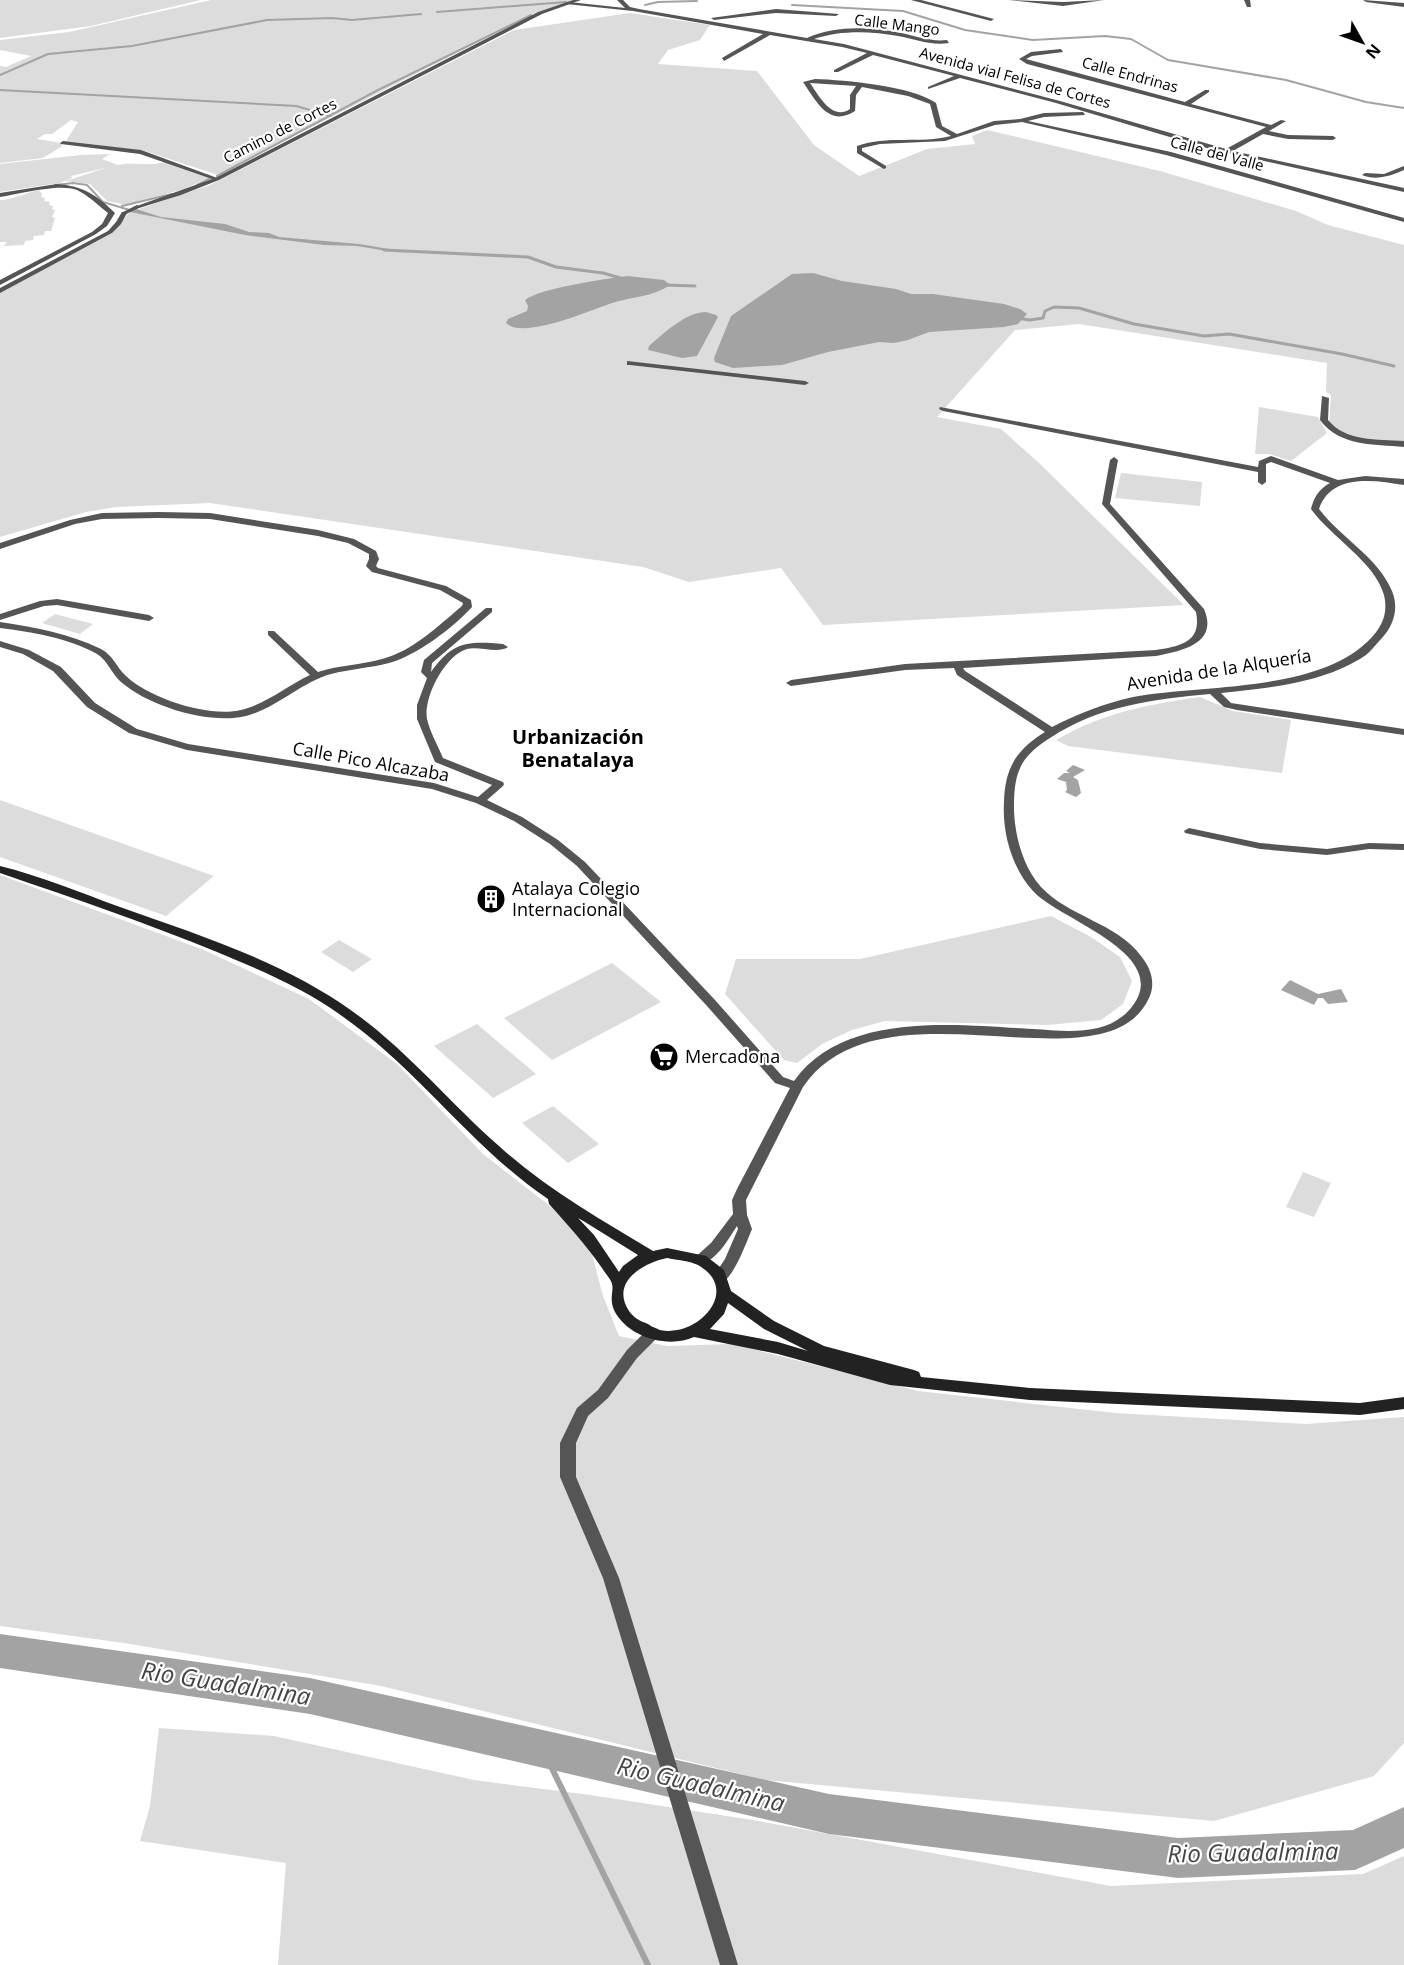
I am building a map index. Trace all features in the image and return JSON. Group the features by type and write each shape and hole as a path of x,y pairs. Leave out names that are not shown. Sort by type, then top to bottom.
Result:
{"main road":[{"path":"0,868 225,951 283,976 323,998 347,1013 417,1072 493,1149 540,1187 650,1256"},
{"path":"540,1187 590,1239 619,1283"},
{"path":"693,1331 716,1316 723,1305 725,1294 720,1276 712,1266 684,1254 667,1253 650,1256 636,1262 619,1283 616,1295 622,1313 638,1328 666,1335 693,1331 778,1348 890,1380 1030,1394 1360,1409 1404,1403"},
{"path":"725,1294 769,1325 820,1350 947,1385"}],"street":[{"name":"Camino de Cortes","path":"0,291 110,232 119,223 124,213 217,179 499,33 540,13 578,0"},
{"path":"620,0 632,10"},
{"path":"631,0 642,9 706,18 779,6 836,14"},
{"path":"914,0 991,19"},
{"path":"1012,0 1063,4 1101,0"},
{"path":"1366,0 1404,5"},
{"name":"Avenida vial Felisa de Cortes","path":"569,4 632,10 770,32 872,52 1227,151 1404,190"},
{"name":"Calle Mango","path":"810,39 832,32 864,30 938,43 947,42"},
{"path":"724,59 770,32"},
{"name":"Calle Endrinas","path":"1061,51 1031,54 1022,59 1029,63 1272,127"},
{"path":"836,71 872,52"},
{"path":"930,88 960,76"},
{"path":"860,85 853,95 852,112 835,115 830,113 806,82 814,80 860,85 930,101 934,106 939,127 957,136"},
{"path":"1186,104 1207,91"},
{"path":"884,167 859,152 859,147 874,143 926,143 957,136 989,124 1020,121 1044,115 1081,114 1089,111"},
{"name":"Calle del Valle","path":"1020,121 1055,127 1288,186 1404,220"},
{"path":"1227,151 1283,121"},
{"path":"1263,132 1288,137 1333,138"},
{"path":"63,143 141,152 217,179"},
{"path":"1339,174 1385,176 1404,168"},
{"path":"0,195 57,186 74,187 82,190 112,213 105,225 94,233 0,282"},
{"path":"630,363 805,383"},
{"path":"1325,398 1324,420 1334,432 1356,439 1404,444"},
{"path":"943,409 1262,470"},
{"path":"792,683 905,667 1156,653 1176,650 1192,643 1202,633 1205,622 1201,611 1106,504 1114,459"},
{"path":"1262,482 1263,461 1275,459 1338,483 1371,478 1404,482"},
{"name":"Avenida de la Alquería","path":"720,1276 745,1229 740,1215 740,1200 743,1191 797,1086 818,1062 846,1043 893,1031 944,1030 1084,1035 1120,1025 1134,1014 1145,995 1148,978 1139,958 1115,939 1047,899 1032,882 1017,853 1009,816 1011,773 1028,750 1050,731 1091,713 1132,700 1313,676 1334,669 1368,650 1390,621 1390,602 1386,588 1378,575 1335,533 1315,509 1316,502 1325,490 1338,483"},
{"path":"0,546 73,522 121,514 210,516 318,533 351,541 373,553 371,566 375,570 443,588 468,602 467,607 461,612 404,654 382,662 317,676 256,709 229,717 190,711 132,685 117,674 109,658 96,650 20,627 0,625"},
{"path":"0,617 43,603 57,602 149,618"},
{"path":"432,678 426,672 427,662 489,610"},
{"path":"271,633 317,676"},
{"name":"Calle Pico Alcazaba","path":"0,644 38,657 57,669 91,705 133,731 216,752 434,786 480,801 518,819 554,842 580,864 711,1003 779,1080 797,1086"},
{"path":"480,801 499,783 439,760 422,719 422,705 432,678 443,660 458,648 467,645 503,648"},
{"path":"957,665 960,673 1050,731"},
{"path":"1212,690 1228,705 1237,707 1404,732"},
{"path":"1189,831 1260,846 1327,852 1369,846 1404,847"},
{"name":"Avenida de la Alquería","path":"700,1259 716,1247 740,1215"},
{"path":"653,1333 632,1354 603,1394 582,1412 568,1443 568,1477 611,1578 729,1965"}],"shaded area":[{"path":"0,0 201,0 91,26 0,38"},
{"path":"211,0 573,0 535,13 218,175 145,151 66,141 78,122 71,120 52,134 45,134 37,139 62,143 61,147 43,158 0,163 0,66 6,67 31,56 0,50 0,40 69,32"},
{"path":"630,13 710,25 700,40 668,50 658,64 757,71 814,145 859,176 927,149 975,144 972,136 987,130 1160,171 1296,211 1328,225 1404,245 1404,442 1355,436 1329,423 1331,395 1326,392 1327,363 1079,324 1015,330 937,417 1001,429 1039,463 1184,605 823,625 781,568 689,582 643,567 210,503 116,507 86,512 0,537 0,292 111,234 130,212 210,185 514,30"},
{"path":"110,154 102,159 118,165 71,176 72,178 60,183 0,192 0,164"},
{"path":"165,162 211,177 184,189 127,205 107,201 90,184 65,181 117,165"},
{"path":"39,190 41,197 45,198 44,201 50,202 49,205 55,210 51,231 45,231 44,235 34,236 33,240 25,241 24,245 4,246 7,242 0,242 0,200"},
{"path":"136,209 161,217 225,224 249,232 269,233 279,237 389,249 387,251 357,246 324,245 245,235 130,212"},
{"path":"813,273 911,294 933,294 1004,304 1027,314 1018,324 1004,327 929,332 908,340 894,343 879,342 828,352 782,365 733,368 715,362 714,358 731,316 792,274"},
{"path":"627,276 664,280 670,285 649,294 612,303 541,326 515,327 506,323 508,319 527,311 528,306 525,300 533,296 573,285"},
{"path":"706,312 718,317 697,356 682,358 648,350 649,346 676,324 691,315"},
{"path":"1259,407 1318,417 1327,433 1291,461 1269,454 1255,454"},
{"path":"1121,473 1202,482 1200,506 1115,498"},
{"path":"55,614 93,624 80,634 42,623"},
{"path":"1200,697 1233,711 1291,720 1282,773 1068,746 1056,740 1108,716 1162,703"},
{"path":"1073,765 1085,770 1073,777 1078,780 1081,793 1076,797 1065,792 1066,782 1057,779 1064,773 1070,773 1066,771"},
{"path":"0,800 214,876 166,916 0,857"},
{"path":"0,875 204,950 309,999 397,1064 483,1154 559,1213 592,1254 603,1296 619,1336 667,1346 732,1344 918,1391 1116,1413 1306,1424 1404,1417 1404,1743 1374,1776 1214,1821 765,1780 381,1686 124,1643 0,1626"},
{"path":"1051,916 1091,937 1120,957 1132,981 1123,1004 1101,1020 1047,1025 885,1021 852,1030 822,1044 797,1063 784,1060 725,994 736,959 860,959"},
{"path":"339,940 372,959 353,972 321,952"},
{"path":"612,963 661,1002 552,1060 504,1018"},
{"path":"1290,980 1318,994 1341,989 1348,1002 1328,1004 1323,998 1318,998 1314,1005 1281,990"},
{"path":"477,1024 536,1074 493,1098 434,1046"},
{"path":"553,1106 599,1144 568,1163 522,1123"},
{"path":"1303,1172 1331,1183 1314,1217 1286,1207"},
{"path":"159,1728 274,1736 474,1780 753,1820 1111,1886 1363,1874 1404,1856 1404,1965 278,1965 286,1863 140,1841 150,1806"}],"waterway":[{"path":"645,5 658,2 697,1"},
{"path":"437,12 566,2"},
{"path":"792,5 903,11 965,30 1033,40 1105,36 1131,39 1168,60 1286,80 1366,102 1404,108"},
{"path":"0,75 48,54 132,46 267,20 332,18 352,20 421,14"},
{"path":"330,116 531,15"},
{"path":"0,90 296,106 330,116"},
{"path":"217,176 330,116"},
{"path":"197,185 211,178"},
{"path":"55,185 73,183 87,185 103,202 133,211"},
{"path":"122,206 172,194"},
{"path":"384,250 528,257 556,267 603,273 624,279"},
{"path":"665,285 695,286"},
{"path":"1016,318 1030,320 1043,318 1045,311 1054,307 1079,308 1134,324 1204,336 1229,334 1342,354 1394,366"},
{"name":"Rio Guadalmina","path":"0,1651 310,1696 829,1814 1178,1858 1355,1850 1404,1827"},
{"path":"541,1746 648,1965"}],"place":[{"name":"Atalaya Colegio Internacional","path":"491,899"},
{"name":"Mercadona","path":"664,1057"}],"district":[{"name":"Urbanización Benatalaya","path":"578,748"}]}
